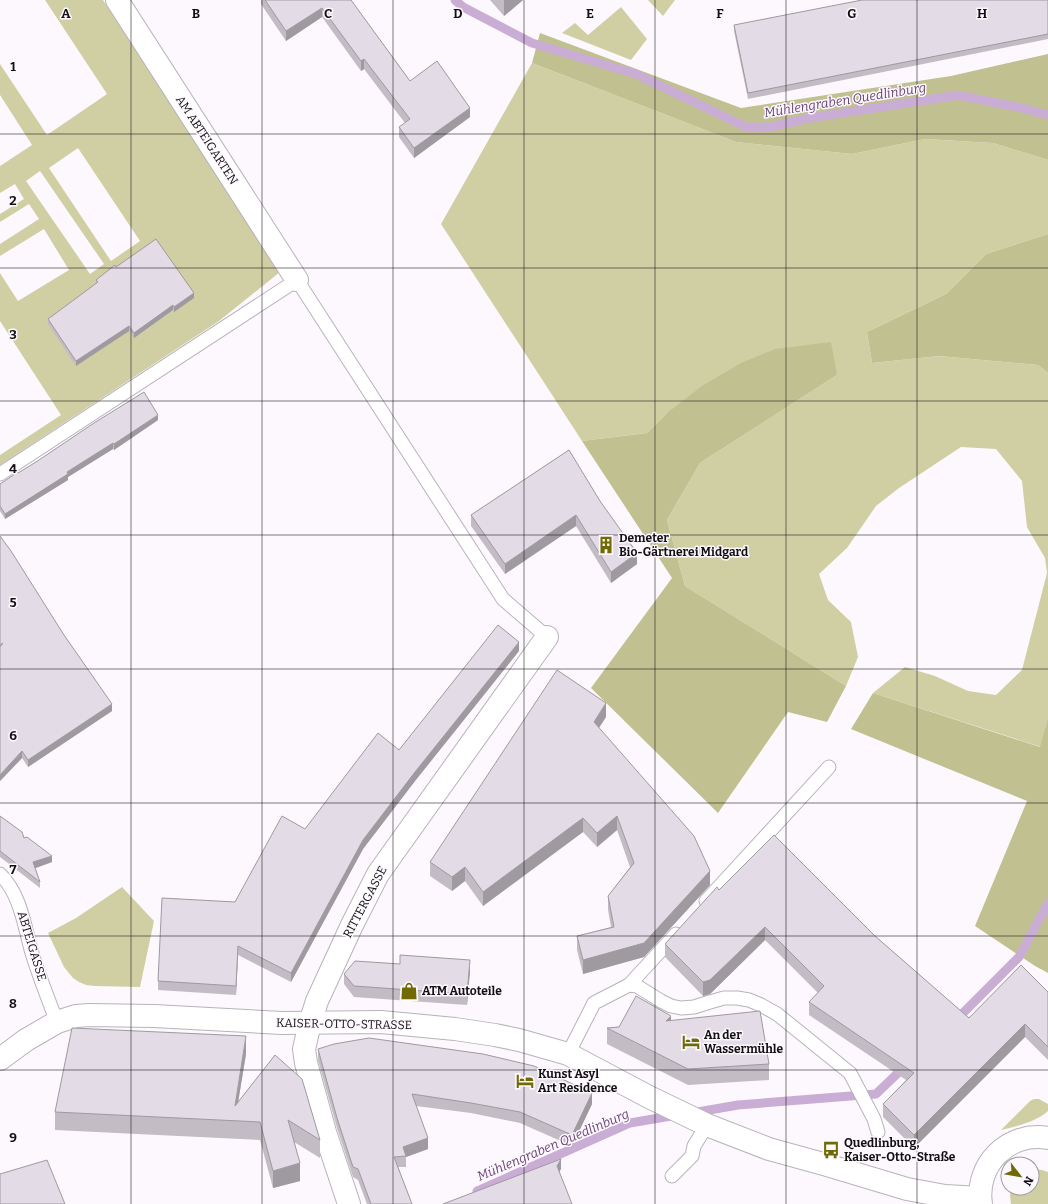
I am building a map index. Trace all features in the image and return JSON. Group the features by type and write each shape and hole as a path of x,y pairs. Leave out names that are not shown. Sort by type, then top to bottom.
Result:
{"street":[{"name":"AM ABTEIGARTEN","path":"117,0 297,280"},
{"name":"RITTERGASSE","path":"349,1204 325,1132 306,1063 304,1049 310,1023 322,988 378,874 546,637"},
{"name":"KAISER-OTTO-STRASSE","path":"0,1059 26,1040 57,1022 76,1016 102,1014 282,1023 381,1022 455,1029 520,1040 568,1054 649,1097 707,1125 769,1149 827,1165 904,1196 945,1196 981,1201"},
{"path":"981,1201 980,1189 985,1171 1002,1149 1010,1144 1028,1138 1048,1138"}],"lane":[{"path":"0,474 297,280 503,599 546,637"},
{"path":"696,912 829,767"},
{"name":"ABTEIGASSE","path":"0,874 11,887 17,901 32,953 57,1022"},
{"path":"568,1054 594,1003 629,985 686,923"},
{"path":"629,985 637,986 666,1003 681,1008 694,1007 724,998 737,998 749,1000 777,1014 850,1073 876,1126"},
{"path":"672,1176 692,1156 694,1146 707,1125"}],"green space":[{"path":"45,0 103,0 280,272 219,321 0,465 0,455 61,415 0,321 0,273 18,301 69,270 44,229 0,256 0,244 39,219 29,204 0,222 0,214 24,199 15,184 0,193 0,166 32,145 0,95 0,64 47,135 107,94","holes":["78,148 140,241 111,261 49,168","40,171 104,264 90,274 26,181"]},
{"path":"648,0 675,0 663,16"},
{"path":"621,7 647,39 631,60 562,33 575,23 588,35"},
{"path":"532,63 736,142 852,154 925,139 993,143 1048,160 1048,234 986,254 946,294 867,332 872,363 939,356 1038,365 1048,373 1048,718 1041,747 873,693 905,667 935,676 968,691 996,695 1022,670 1047,573 1045,558 1027,527 1022,481 996,449 961,447 899,488 876,506 847,548 819,574 828,600 851,622 858,657 846,686 685,586 667,520 700,463 837,375 667,413 647,433 582,441 441,224"},
{"path":"122,887 154,921 140,987 86,985 73,978 64,967 48,933 76,918"},
{"path":"1039,1099 1048,1104 1048,1111 1032,1121 1001,1130 1030,1101"},
{"path":"1040,1170 1048,1172 1048,1204 1011,1204 1010,1196 1040,1196"}],"shaded area":[{"path":"540,33 741,108 951,76 1048,54 1048,160 993,143 925,139 852,154 736,142 532,63"},
{"path":"1048,234 1048,373 1038,365 939,356 872,363 867,332 946,294 986,254"},
{"path":"831,342 837,375 700,463 667,520 685,586 846,686 827,722 788,712 718,813 591,688 672,578 582,441 647,433 667,413 702,386 741,363 775,349"},
{"path":"873,693 1040,747 1048,718 1048,973 975,926 1027,801 851,729"}],"building":[{"path":"265,0 351,0 410,81 437,61 470,108 414,148 399,127 410,119 364,59 361,61 322,8 286,31"},
{"path":"862,0 1048,0 1048,34 748,93 734,25"},
{"path":"156,239 194,293 174,307 173,305 134,333 129,326 76,361 48,319 98,282 96,280 115,265 116,267"},
{"path":"144,392 158,415 114,444 113,443 67,472 68,474 5,514 0,506 0,484"},
{"path":"569,450 600,501 637,553 611,572 576,515 505,564 471,515"},
{"path":"0,536 64,635 112,704 28,760 22,751 0,775 0,647 3,643 0,645"},
{"path":"498,625 519,642 415,772 363,840 291,973 238,946 236,986 158,981 162,898 235,902 282,816 305,829 378,733 399,750"},
{"path":"557,670 606,703 594,722 694,836 710,871 644,943 583,960 577,936 614,927 608,896 634,863 617,816 597,833 583,818 483,892 465,867 452,877 430,862"},
{"path":"0,816 22,832 24,838 27,837 52,856 33,862 40,882 0,851"},
{"path":"774,835 875,936 969,1018 1021,965 1048,992 1048,1047 1025,1024 914,1135 883,1104 914,1073 809,1002 824,986 765,927 710,980 703,982 665,944 717,887 719,890"},
{"name":"ATM Autoteile","path":"400,955 470,960 467,994 354,986 344,974 355,961 400,964"},
{"name":"An der Wassermühle","path":"636,996 671,1016 666,1021 760,1011 769,1064 688,1069 607,1028 619,1027"},
{"path":"72,1028 246,1036 235,1106 275,1055 302,1079 320,1140 288,1120 300,1163 273,1171 260,1122 55,1112"},
{"path":"369,1038 483,1054 534,1066 592,1093 572,1135 520,1112 412,1094 428,1138 403,1147 406,1156 394,1157 412,1204 371,1204 358,1169 353,1167 337,1118 318,1049 334,1044"},
{"path":"561,1159 557,1166 572,1204 443,1204"},
{"path":"47,1160 65,1204 0,1204 0,1174"}],"waterway":[{"name":"Mühlengraben Quedlinburg","path":"455,0 463,7 532,43 636,74 746,127 770,127 810,118 958,95 1048,115"},
{"name":"Mühlengraben Quedlinburg","path":"956,1020 1019,957 1048,903"},
{"name":"Mühlengraben Quedlinburg","path":"692,1113 738,1105 876,1094 899,1072"},
{"name":"Mühlengraben Quedlinburg","path":"477,1191 630,1123 677,1115"}],"place":[{"name":"Demeter Bio-Gärtnerei Midgard","path":"606,545"},
{"name":"ATM Autoteile","path":"409,991"},
{"name":"An der Wassermühle","path":"691,1042"},
{"name":"Kunst Asyl Art Residence","path":"525,1081"},
{"name":"Quedlinburg, Kaiser-Otto-Straße","path":"831,1150"}]}
